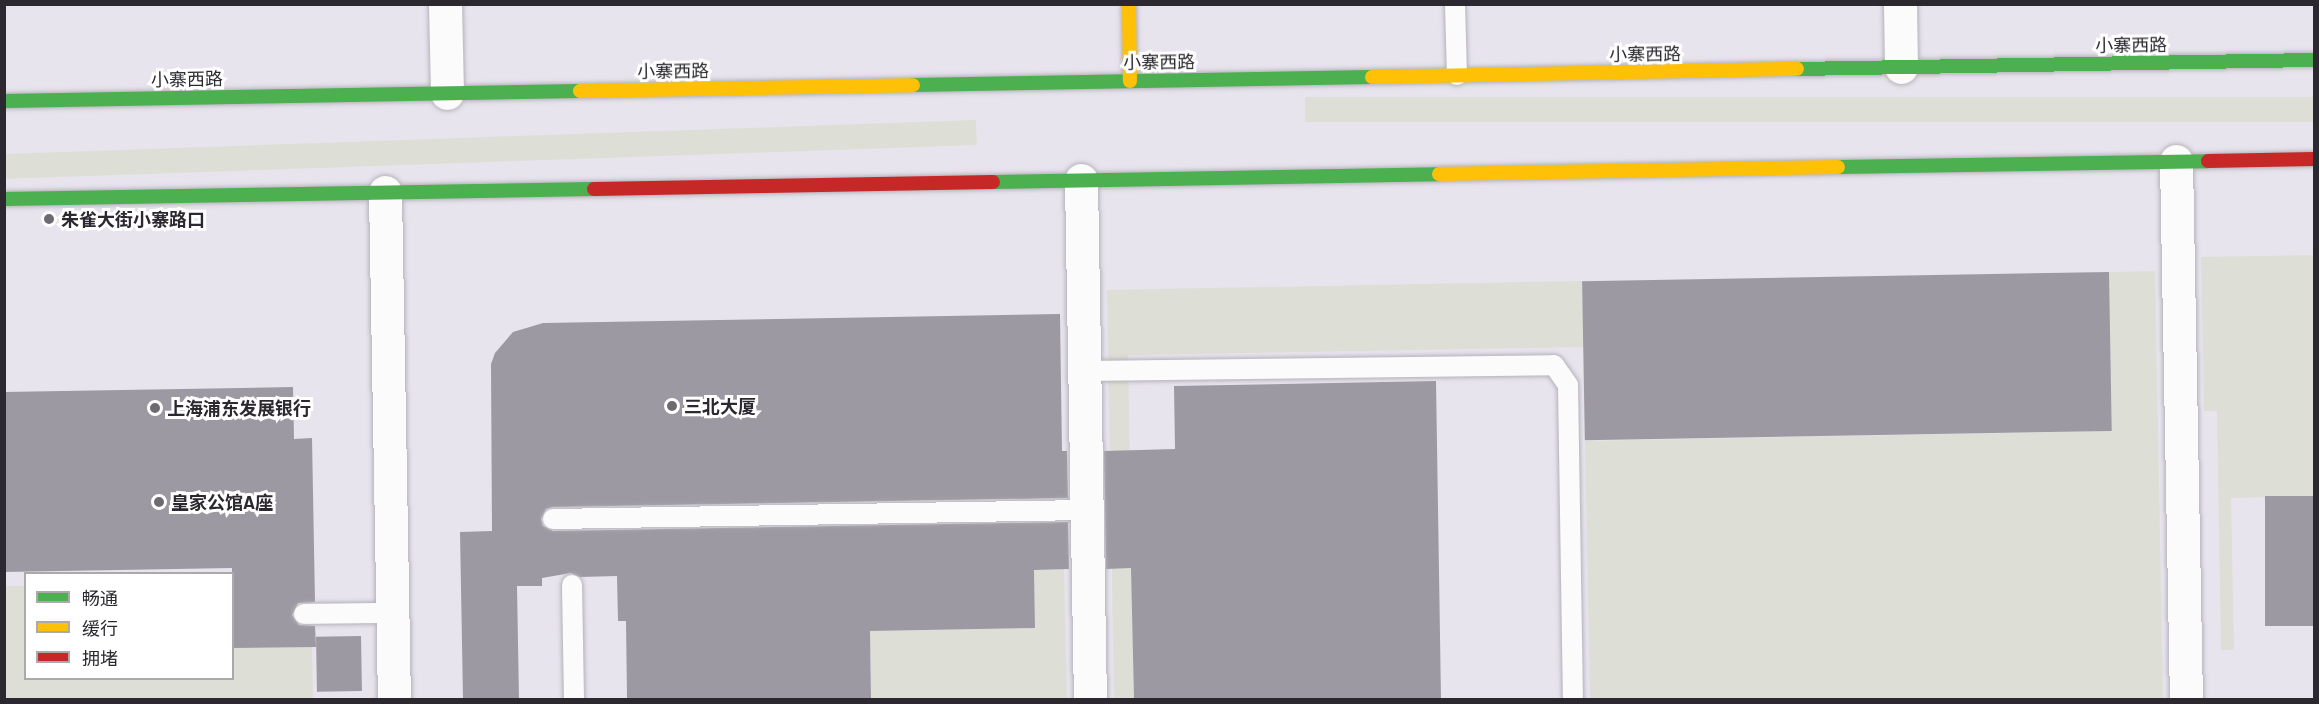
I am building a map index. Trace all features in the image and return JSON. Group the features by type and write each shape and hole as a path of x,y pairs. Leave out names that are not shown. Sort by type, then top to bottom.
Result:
{"main road":[{"path":"1129,4 1130,81"},
{"name":"小寨西路","path":"4,101 2314,60"},
{"path":"4,199 2314,159"}],"street":[{"path":"445,4 447,93"},
{"path":"1900,4 1901,68"},
{"path":"2176,161 2186,699"},
{"path":"1081,180 1090,699"},
{"path":"385,192 394,699"}],"lane":[{"path":"1455,4 1456,75"},
{"path":"1085,371 1554,365 1568,385 1574,699"},
{"path":"554,519 1087,510"},
{"path":"572,585 574,699"},
{"path":"304,614 392,613"}],"shaded area":[{"path":"1305,97 2314,97 2314,122 1305,122"},
{"path":"976,120 977,145 6,179 6,154"},
{"path":"2314,255 2314,496 2231,498 2234,650 2221,650 2217,411 2204,411 2201,257"},
{"path":"2155,271 2163,699 1590,699 1585,441 2112,431 2109,272"},
{"path":"1582,281 1584,347 1128,355 1134,699 1114,699 1107,290"},
{"path":"1064,569 1067,699 871,699 871,655 773,657 773,633 1035,628 1034,570"},
{"path":"4,586 24,586 24,680 234,680 234,648 312,647 313,699 5,699"}],"building":[{"path":"2109,272 2112,431 1585,440 1582,281"},
{"path":"1060,314 1062,451 1067,451 1068,498 553,507 546,509 541,519 543,526 553,531 1068,522 1069,569 1034,570 1035,628 870,631 871,699 627,699 626,621 618,621 617,576 580,577 571,573 542,578 542,586 517,586 519,699 463,699 460,532 492,531 491,364 495,353 513,332 543,323"},
{"path":"1436,381 1441,699 1134,699 1131,568 1106,569 1104,451 1175,449 1174,386"},
{"name":"皇家公馆A座","path":"293,387 294,439 312,438 315,602 298,603 292,615 299,625 315,626 316,647 234,648 234,572 232,568 4,572 4,392"},
{"path":"2265,496 2314,496 2314,626 2265,626"},
{"path":"361,636 362,691 317,692 316,637"}],"traffic: fast":[{"path":"1797,69 2314,60"},
{"path":"913,85 1372,77"},
{"path":"4,101 580,91"},
{"path":"1838,167 2208,161"},
{"path":"993,182 1439,174"},
{"path":"4,199 594,189"}],"traffic: slow":[{"path":"1129,4 1130,81"},
{"path":"1372,77 1797,69"},
{"path":"580,91 913,85"},
{"path":"1439,174 1838,167"}],"traffic: jam":[{"path":"2208,161 2314,159"},
{"path":"594,189 993,182"}],"place":[{"name":"朱雀大街小寨路口","path":"49,219"},
{"name":"三北大厦","path":"672,406"},
{"name":"上海浦东发展银行","path":"155,408"},
{"name":"皇家公馆A座","path":"159,502"}]}
